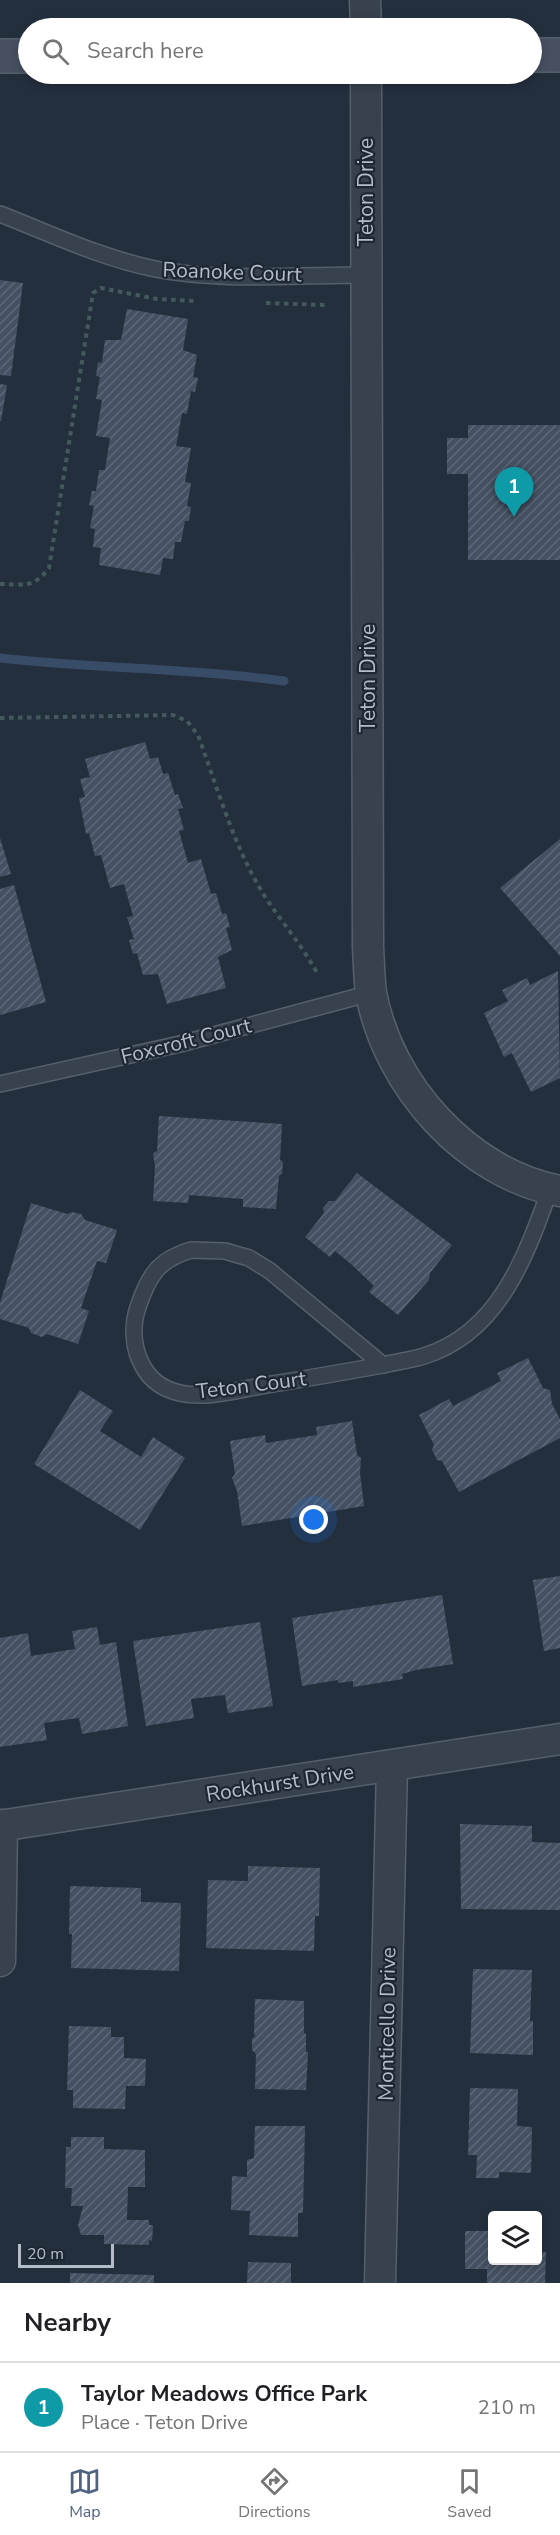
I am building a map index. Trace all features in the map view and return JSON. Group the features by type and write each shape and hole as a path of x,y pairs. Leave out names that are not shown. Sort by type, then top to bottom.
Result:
{"main road":[{"path":"542,55 560,55"},
{"path":"0,56 18,56"}],"street":[{"path":"365,0 366,18"},
{"name":"Teton Drive","path":"366,84 368,947 371,993 388,1045 412,1089 437,1120 466,1147 500,1169 524,1182 555,1190"},
{"name":"Rockhurst Drive","path":"1,1825 560,1739"},
{"name":"Monticello Drive","path":"380,2283 392,1766"},
{"path":"0,1961 1,1825"}],"lane":[{"name":"Roanoke Court","path":"0,214 119,260 170,272 365,275"},
{"name":"Foxcroft Court","path":"0,1084 180,1044 371,993"},
{"name":"Teton Court","path":"383,1365 270,1271 249,1258 225,1251 191,1250 173,1256 162,1263 152,1275 136,1315 133,1334 142,1367 156,1382 174,1392 213,1394 383,1365 424,1356 442,1349 476,1326 492,1310 515,1275 555,1190"}],"path":[{"path":"0,585 31,585 40,580 49,568 93,293 101,288 157,300 201,301"},
{"path":"258,303 326,305"},
{"path":"0,718 173,715 188,721 198,735 248,866 261,891 301,944 318,975"}],"building":[{"path":"0,280 23,283 11,376 0,375"},
{"path":"127,309 188,319 183,350 197,355 193,377 198,378 195,392 191,391 187,414 182,413 176,446 191,448 185,482 191,483 187,506 191,507 189,521 185,521 181,542 175,542 173,559 163,558 160,575 99,565 101,548 93,547 95,529 90,528 94,506 89,505 92,491 96,491 99,470 105,470 110,438 96,436 102,400 96,399 100,377 96,376 98,362 102,363 105,340 121,340"},
{"path":"0,384 7,385 1,421 0,421"},
{"path":"468,425 560,425 560,560 468,560 468,474 447,474 447,438 468,438"},
{"path":"145,742 150,759 158,757 163,774 168,773 175,795 178,794 183,808 178,809 184,830 179,831 188,863 201,859 211,894 216,893 222,914 226,913 230,927 226,928 232,950 218,957 226,988 167,1004 158,974 143,975 137,953 133,954 129,940 134,939 127,917 133,916 124,884 110,888 101,855 95,856 89,833 86,834 79,798 85,797 80,779 90,777 85,759"},
{"path":"0,838 11,874 0,877"},
{"path":"560,839 560,956 500,888"},
{"path":"14,885 46,1002 0,1015 0,889"},
{"path":"558,971 560,1078 531,1092 512,1053 504,1057 484,1013 508,1001 502,990 527,978 530,985"},
{"path":"159,1116 282,1124 280,1160 283,1162 282,1174 279,1176 276,1209 243,1207 243,1199 189,1195 188,1203 153,1201 155,1166 153,1153 157,1151"},
{"path":"357,1173 452,1245 430,1273 429,1280 398,1315 369,1292 374,1286 351,1264 335,1251 330,1257 305,1237 324,1213 323,1208 329,1201 335,1201"},
{"path":"31,1203 67,1214 72,1212 81,1214 85,1220 117,1230 106,1263 97,1261 81,1308 89,1311 78,1344 47,1334 42,1337 31,1333 29,1328 0,1319 0,1303"},
{"path":"528,1358 543,1388 550,1390 552,1404 560,1419 560,1438 459,1492 442,1461 437,1460 432,1450 434,1445 419,1415 449,1399 453,1406 501,1381 497,1373"},
{"path":"80,1390 113,1411 100,1431 141,1457 153,1437 185,1458 140,1530 34,1464"},
{"path":"352,1421 357,1455 361,1458 360,1473 364,1506 242,1526 237,1491 232,1478 235,1474 230,1441 265,1435 266,1443 317,1435 316,1427"},
{"path":"560,1576 560,1648 544,1651 533,1580"},
{"path":"442,1595 453,1664 402,1674 403,1679 353,1687 353,1681 338,1683 338,1680 302,1686 292,1618"},
{"path":"260,1622 273,1706 228,1713 225,1695 191,1699 194,1718 146,1726 133,1641"},
{"path":"97,1627 100,1645 116,1642 128,1726 82,1734 79,1718 44,1723 47,1740 0,1747 0,1638 28,1633 31,1656 75,1649 72,1631"},
{"path":"460,1824 532,1826 532,1842 560,1843 560,1910 461,1909"},
{"path":"248,1866 320,1868 319,1916 315,1916 314,1951 206,1948 208,1880 248,1881"},
{"path":"70,1886 141,1888 141,1902 181,1903 179,1971 71,1968"},
{"path":"473,1969 532,1970 530,2021 533,2021 533,2055 470,2053"},
{"path":"255,1999 304,2001 304,2033 306,2034 306,2052 308,2052 306,2090 255,2089 256,2054 252,2050 252,2039 256,2035 254,2035"},
{"path":"69,2026 111,2027 111,2037 124,2037 124,2058 146,2059 145,2086 126,2086 125,2109 73,2108 73,2090 67,2090"},
{"path":"470,2088 518,2089 517,2126 532,2127 531,2173 499,2172 499,2178 476,2178 477,2155 468,2155"},
{"path":"255,2126 305,2126 303,2213 298,2213 298,2237 249,2235 250,2211 231,2210 232,2176 247,2177 247,2160 254,2158"},
{"path":"71,2137 104,2137 104,2149 145,2150 145,2187 128,2187 127,2220 149,2220 149,2225 153,2225 152,2241 149,2240 149,2245 104,2244 104,2235 81,2235 78,2225 83,2206 71,2206 72,2188 65,2188 66,2147 71,2147"},
{"path":"465,2231 488,2231 488,2265 542,2265 542,2252 546,2252 545,2283 487,2283 487,2269 465,2269"},
{"path":"248,2262 291,2263 291,2283 247,2283"},
{"path":"70,2273 154,2275 154,2283 70,2283"}],"waterway":[{"path":"0,658 213,673 284,681"}],"place":[{"name":"Taylor Meadows Office Park","path":"514,517"}]}
